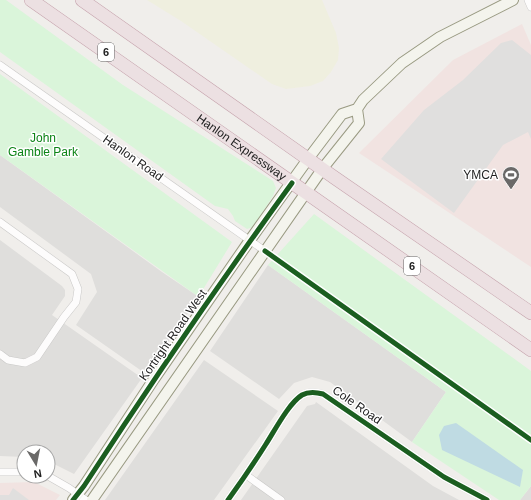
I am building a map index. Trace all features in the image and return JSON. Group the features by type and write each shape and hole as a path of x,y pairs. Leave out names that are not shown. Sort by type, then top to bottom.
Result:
{"highway":[{"name":"Hanlon Expressway","path":"31,0 531,350"},
{"name":"6","path":"82,0 531,313"}],"street":[{"path":"92,500 323,168 359,123 357,109 363,100 402,63 440,37 514,0"},
{"path":"528,0 531,7"},
{"name":"Hanlon Road","path":"0,65 265,250"},
{"name":"Kortright Road West","path":"75,497 84,486 154,379 308,159 342,114 357,109"},
{"path":"0,222 72,274 78,289 76,302 64,316 38,357 25,363 8,360 0,354"},
{"name":"Cole Road","path":"228,500 287,411 297,399 310,392 323,394 444,477 487,500"},
{"path":"0,472 16,472"},
{"path":"246,475 282,500"},
{"path":"56,482 75,497 86,500"}],"shaded area":[{"path":"522,24 531,45 531,267 359,153 453,60"},
{"path":"512,40 531,55 531,139 528,132 503,145 454,213 381,159 424,110 463,80 501,43"},
{"path":"0,155 196,295 196,301 146,374 76,325 97,292 91,274 0,207"},
{"path":"0,240 62,286 65,290 65,296 52,315 142,378 74,474 56,465 56,444 16,444 16,457 0,456"},
{"path":"268,265 446,392 412,442 330,382 312,377 294,383 279,399 210,351"},
{"path":"204,360 278,411 214,500 105,500"},
{"path":"316,402 433,486 459,500 241,500 307,406 315,404"},
{"path":"0,483 38,484 60,495 56,500 0,500"},
{"path":"531,486 531,500 520,500"},
{"path":"13,488 29,500 0,500 0,495 9,495"}],"green space":[{"path":"0,0 6,0 123,85 273,181 276,188 273,196 253,227 247,229 235,221 228,209 215,206 0,52"},
{"path":"147,0 322,0 336,33 339,48 338,60 331,72 323,81 310,86 286,89 272,84 181,21"},
{"name":"John Gamble Park","path":"0,74 232,242 196,301 196,295 0,155"},
{"path":"314,214 531,371 531,486 520,500 499,500 412,442 446,392 268,265"}],"water":[{"path":"456,423 523,470 520,487 442,450 439,435 444,426"}],"cycle path":[{"path":"73,500 84,486 212,295 292,183"},
{"path":"265,251 531,440"},
{"path":"228,500 292,404 302,395 312,392 323,394 444,477 487,500"}],"place":[{"name":"YMCA","path":"511,190"}]}
